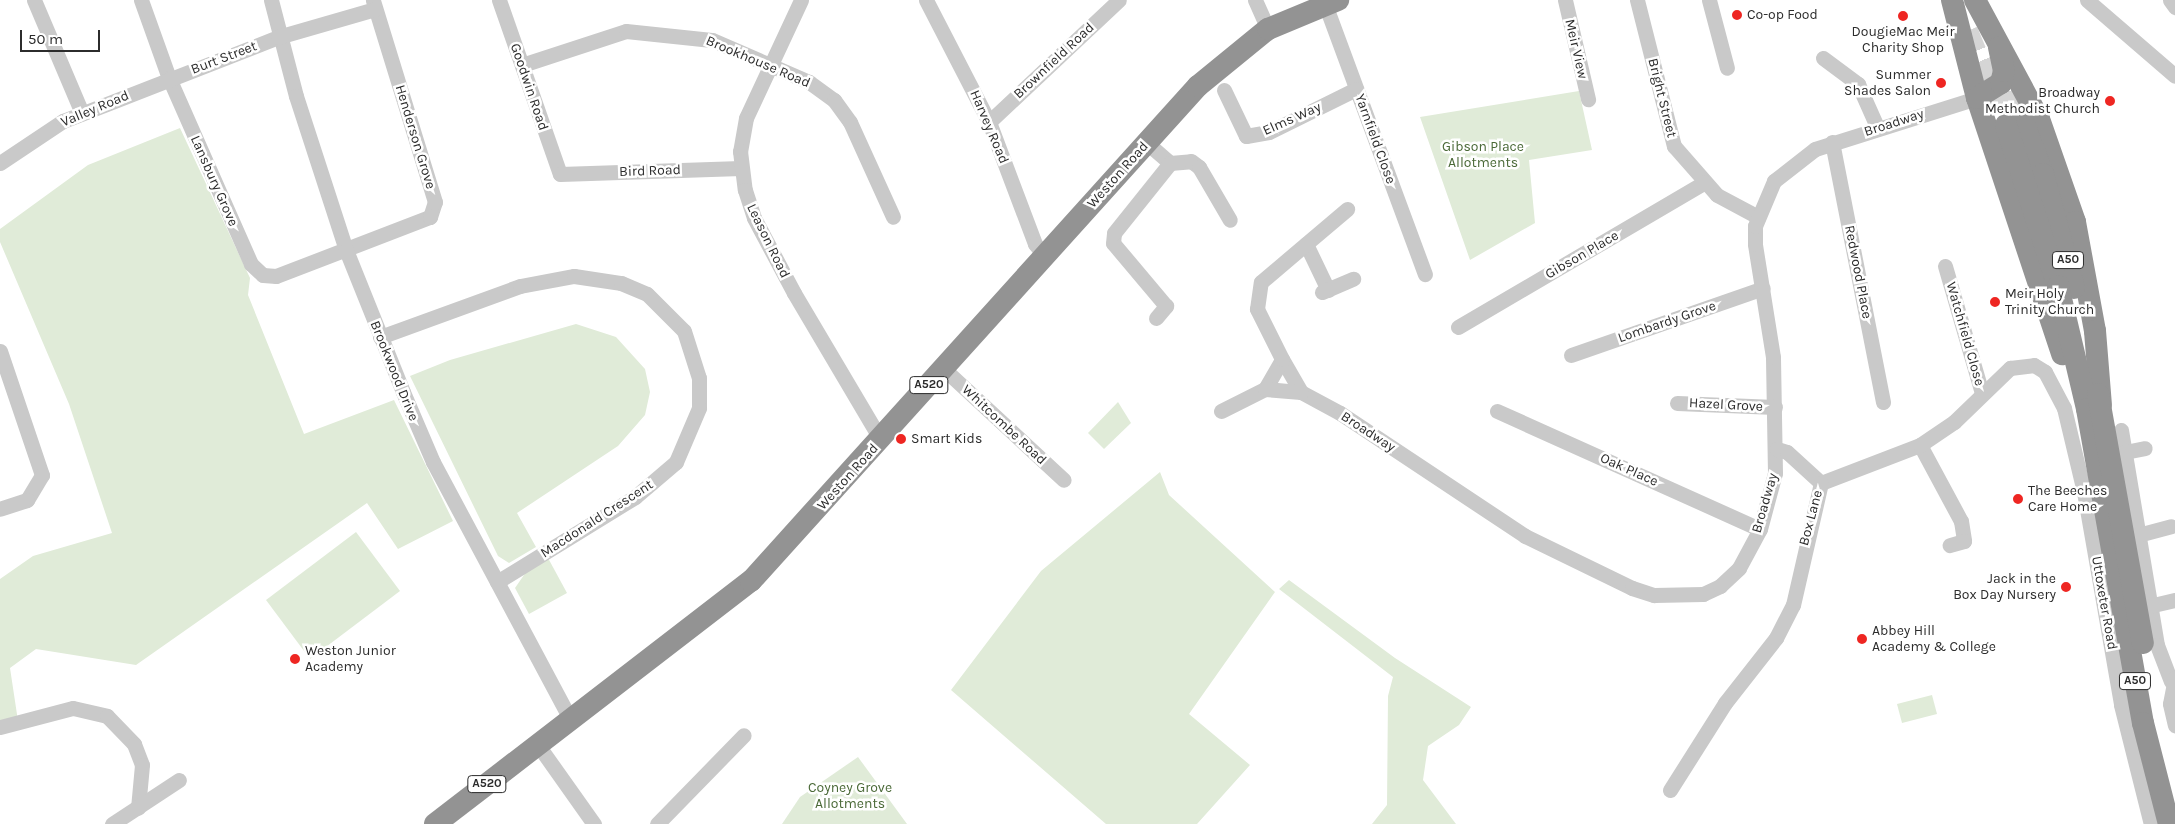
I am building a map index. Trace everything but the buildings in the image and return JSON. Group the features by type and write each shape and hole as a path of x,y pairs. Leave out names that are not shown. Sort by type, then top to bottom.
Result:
{"highway":[{"path":"1952,0 1977,98 2090,432"},
{"path":"1975,0 2039,119 2075,222 2095,331 2101,405"},
{"name":"Weston Road","path":"435,824 751,581 881,440 1198,86 1268,29 1331,2"},
{"path":"1977,98 1988,95 2003,77 1994,33"},
{"name":"A50","path":"2169,824 2143,723 2090,432 2054,268 2014,122 2063,241 2101,405 2154,712 2175,799"}],"street":[{"path":"34,0 82,113"},
{"name":"Lansbury Grove","path":"141,0 169,78 251,264 263,275 276,276 346,250"},
{"name":"Brookwood Drive","path":"271,0 278,37 346,250 380,337 433,462 571,720"},
{"name":"Goodwin Road","path":"499,0 560,174"},
{"name":"Leason Road","path":"801,0 746,118 741,168 754,218 881,440"},
{"name":"Brownfield Road","path":"989,122 1119,0"},
{"path":"1255,0 1268,29"},
{"name":"Meir View","path":"1565,0 1588,99"},
{"name":"Bright Street","path":"1637,0 1674,146 1705,182 1734,207 1758,217"},
{"path":"1709,0 1726,68"},
{"path":"2170,0 2175,7"},
{"name":"Harvey Road","path":"930,1 989,122 1035,244 1046,257"},
{"path":"2089,1 2172,68"},
{"name":"Yarnfield Close","path":"1331,2 1356,89 1425,274"},
{"name":"Burt Street","path":"169,78 278,37 374,5"},
{"name":"Henderson Grove","path":"346,250 430,217 435,202 374,5"},
{"name":"Brookhouse Road","path":"522,65 626,31 689,34 770,65 834,100 850,122 893,217"},
{"path":"1823,58 1858,84 1878,129"},
{"name":"Valley Road","path":"0,163 62,120 169,78"},
{"name":"Elms Way","path":"1224,90 1246,136 1268,132 1356,89"},
{"name":"Broadway","path":"1301,392 1340,413 1525,536 1654,595 1703,594 1720,586 1739,568 1760,529 1777,449 1775,407 1763,288 1755,244 1758,217 1774,181 1791,163 1832,142 1977,98"},
{"name":"Redwood Place","path":"1832,142 1883,402"},
{"path":"1147,143 1170,163"},
{"path":"1156,318 1166,306 1113,243 1114,233 1170,163 1191,161 1199,167 1230,220"},
{"name":"Bird Road","path":"560,174 741,168"},
{"name":"Gibson Place","path":"1458,327 1705,182"},
{"path":"1301,392 1282,360 1257,309 1256,296 1261,282 1347,209"},
{"path":"1306,244 1325,291 1353,279"},
{"name":"Watchfield Close","path":"1943,273 1982,393"},
{"name":"Macdonald Crescent","path":"380,337 520,286 574,276 621,283 647,294 684,331 699,378 699,408 676,462 635,497 497,582"},
{"name":"Lombardy Grove","path":"1571,355 1763,288"},
{"path":"0,351 40,456 42,475 27,500 0,509"},
{"path":"1265,389 1282,360"},
{"name":"Box Lane","path":"1670,790 1789,612 1821,483 1920,445 1954,422 1999,375 2021,364 2034,365 2054,382"},
{"name":"Whitcombe Road","path":"944,369 1064,480"},
{"name":"Uttoxeter Road","path":"2054,382 2084,492 2121,705 2151,824"},
{"path":"1221,411 1265,389 1301,392"},
{"name":"Hazel Grove","path":"1677,402 1775,407"},
{"name":"Oak Place","path":"1497,411 1760,529"},
{"path":"2121,430 2157,645 2173,679 2175,725"},
{"path":"1920,445 1958,510 1964,541 1957,547"},
{"path":"2125,452 2145,448"},
{"path":"1777,449 1821,483"},
{"path":"2138,535 2171,526"},
{"path":"2149,606 2175,600"},
{"path":"0,727 72,708 107,716 134,744 142,765 138,808"},
{"path":"657,824 744,735"},
{"path":"538,745 594,824"},
{"path":"112,824 179,780"}],"green space":[{"name":"Gibson Place Allotments","path":"1579,91 1592,150 1529,160 1535,223 1470,260 1420,117"},
{"path":"180,128 250,278 248,295 304,434 394,400 453,521 398,549 367,503 136,665 36,649 10,668 18,721 0,727 0,579 33,556 112,533 69,404 0,242 0,229 88,165"},
{"path":"576,324 616,337 645,369 650,392 645,415 618,446 517,513 536,547 509,563 498,556 410,376 450,360"},
{"path":"1118,402 1131,423 1104,449 1088,433"},
{"path":"1160,472 1169,495 1275,592 1189,714 1250,765 1197,824 1106,824 951,690 1041,571"},
{"path":"356,532 400,591 310,659 266,600"},
{"path":"548,558 567,593 529,614 515,588 526,572"},
{"path":"1289,580 1395,658 1471,707 1459,725 1428,746 1423,780 1456,824 1372,824 1387,805 1388,696 1393,677 1279,589"},
{"path":"1932,695 1937,714 1902,723 1897,704"},
{"name":"Coyney Grove Allotments","path":"858,757 907,824 782,824 800,797"}],"tunnel":[{"path":"1967,31 2006,125"},
{"path":"1998,60 2022,119"}],"place":[{"name":"Co-op Food","path":"1737,15"},
{"name":"DougieMac Meir Charity Shop","path":"1903,16"},
{"name":"Summer Shades Salon","path":"1941,83"},
{"name":"Broadway Methodist Church","path":"2110,101"},
{"name":"Meir Holy Trinity Church","path":"1995,302"},
{"name":"Smart Kids","path":"901,439"},
{"name":"The Beeches Care Home","path":"2018,499"},
{"name":"Jack in the Box Day Nursery","path":"2066,587"},
{"name":"Abbey Hill Academy & College","path":"1862,639"},
{"name":"Weston Junior Academy","path":"295,659"}]}
